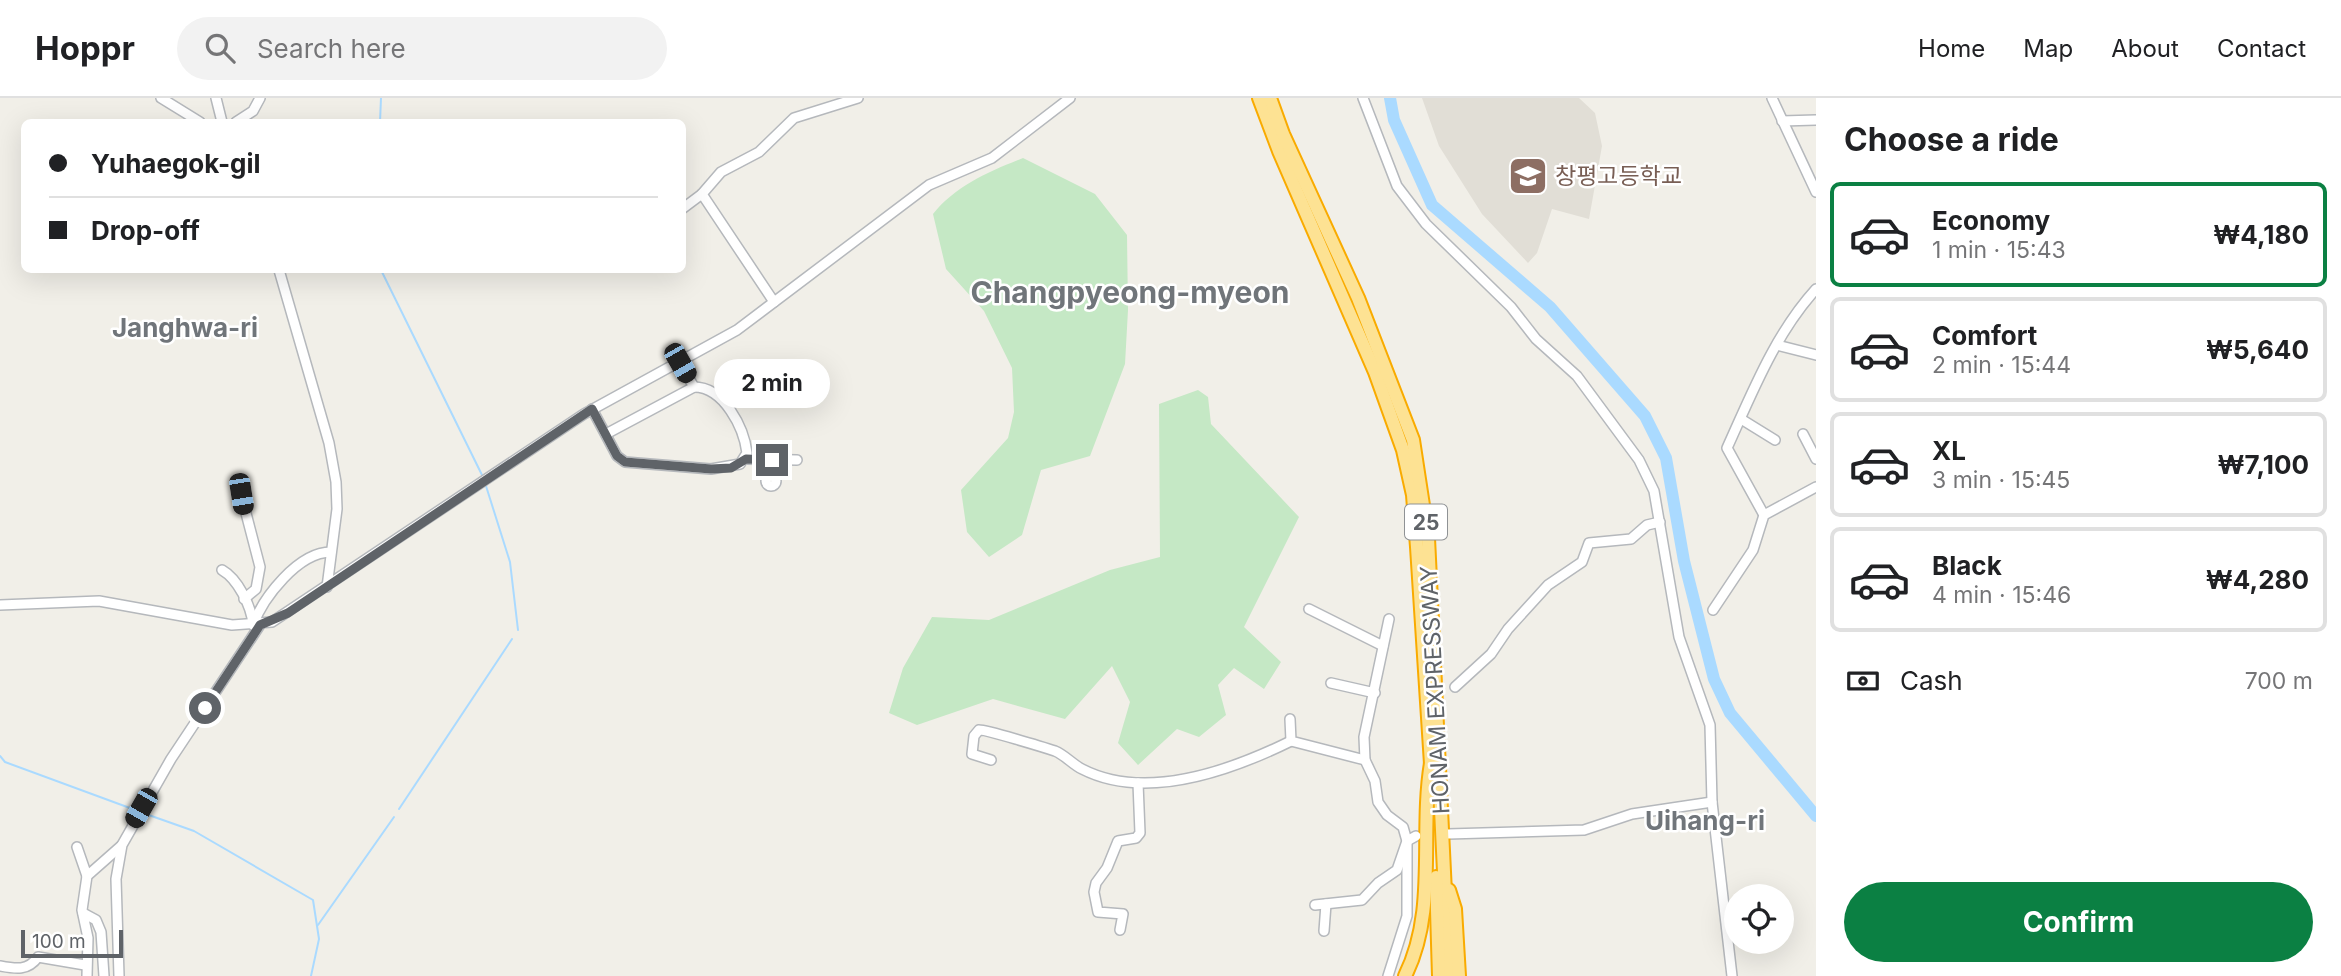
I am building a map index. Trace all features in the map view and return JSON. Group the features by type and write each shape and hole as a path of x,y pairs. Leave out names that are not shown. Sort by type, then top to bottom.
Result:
{"highway":[{"name":"HONAM EXPRESSWAY","path":"1259,98 1279,151 1375,372 1404,450 1413,495 1418,547 1431,764 1439,976"},
{"name":"HONAM EXPRESSWAY","path":"1270,98 1357,298 1413,439 1428,538 1449,976"},
{"path":"1405,976 1416,950 1426,895 1425,799 1431,764"},
{"path":"1443,868 1455,909 1459,976"}],"street":[{"path":"161,98 195,119"},
{"path":"216,98 221,119"},
{"path":"241,119 253,111 260,98"},
{"path":"686,206 702,194 721,172 759,152 794,118 858,98"},
{"path":"0,605 99,601 232,625 257,625 288,613 592,409 726,338 929,185 992,158 1070,98"},
{"path":"1363,98 1397,186 1426,224 1511,307 1536,339 1577,376 1639,460 1654,491 1678,637 1710,725 1712,802 1732,976"},
{"path":"1772,98 1816,192"},
{"path":"1782,121 1816,120"},
{"path":"702,194 774,302"},
{"path":"280,273 329,443 336,482 337,509 327,587"},
{"path":"1764,515 1727,448 1762,367 1802,304 1816,289"},
{"path":"1777,345 1816,355"},
{"path":"680,363 694,387"},
{"path":"606,434 694,387 712,392 737,419 745,439 746,459"},
{"path":"592,409 619,458 633,463 721,469 737,466 746,459 797,460"},
{"path":"1741,419 1775,440"},
{"path":"1803,434 1816,458"},
{"path":"771,476 772,460"},
{"path":"1713,610 1752,550 1764,515 1816,487"},
{"path":"241,494 260,567 256,589 244,599"},
{"path":"1455,687 1491,654 1507,629 1548,585 1582,562 1589,542 1631,539 1647,525 1660,522"},
{"path":"119,976 116,879 122,845 134,821 257,625 267,597 307,559 331,552"},
{"path":"222,570 231,576 257,625"},
{"path":"1309,609 1383,646"},
{"path":"1388,976 1406,916 1407,841 1403,827 1387,815 1378,802 1375,781 1365,760 1364,737 1389,619"},
{"path":"1331,683 1375,693"},
{"path":"1290,719 1291,741"},
{"path":"991,760 972,754 974,736 979,730 986,729 1016,742 1056,751 1082,769 1103,776 1138,783 1208,776 1291,741 1365,760"},
{"path":"1120,930 1123,914 1098,912 1094,892 1118,841 1136,838 1140,833 1138,783"},
{"path":"1448,834 1584,830 1632,814 1712,802"},
{"path":"1315,905 1362,900 1397,870 1407,841 1416,836"},
{"path":"87,876 122,845"},
{"path":"77,847 87,876 83,913 88,938 85,965 88,976"},
{"path":"1324,931 1326,904"},
{"path":"83,913 96,920 101,932 104,976"},
{"path":"0,967 18,969 32,965 38,957 85,965"}],"shaded area":[{"name":"창평고등학교","path":"1422,98 1579,98 1595,113 1602,146 1589,219 1552,209 1537,253 1528,263 1482,214 1439,146"}],"green space":[{"path":"1023,158 1095,194 1127,235 1128,310 1125,364 1090,456 1041,470 1022,535 989,557 967,532 961,490 1008,438 1014,412 1012,368 984,311 946,269 933,214 962,187"},
{"path":"1198,390 1208,397 1211,424 1299,517 1244,627 1281,662 1264,689 1234,668 1218,685 1226,715 1199,737 1177,729 1138,765 1118,743 1130,702 1112,666 1065,719 993,699 917,725 889,713 903,668 932,617 989,620 1110,570 1160,557 1159,404"}],"waterway":[{"path":"380,119 381,98"},
{"path":"1390,98 1394,120 1432,205 1550,307 1645,416 1666,458 1684,561 1714,679 1730,713 1816,816"},
{"path":"382,273 482,475"},
{"path":"486,486 510,562 518,630"},
{"path":"399,809 512,639"},
{"path":"0,756 5,762 138,811"},
{"path":"143,813 194,831 313,900 319,939 311,976"},
{"path":"318,925 394,817"}],"place":[{"name":"창평고등학교","path":"1528,176"}],"district":[{"name":"Changpyeong-myeon","path":"1130,292"},
{"name":"Janghwa-ri","path":"185,327"},
{"name":"Uihang-ri","path":"1705,820"}],"route":[{"path":"205,708 260,625 288,613 592,409 617,456 625,462 711,469 731,468 746,459 772,460"}]}
